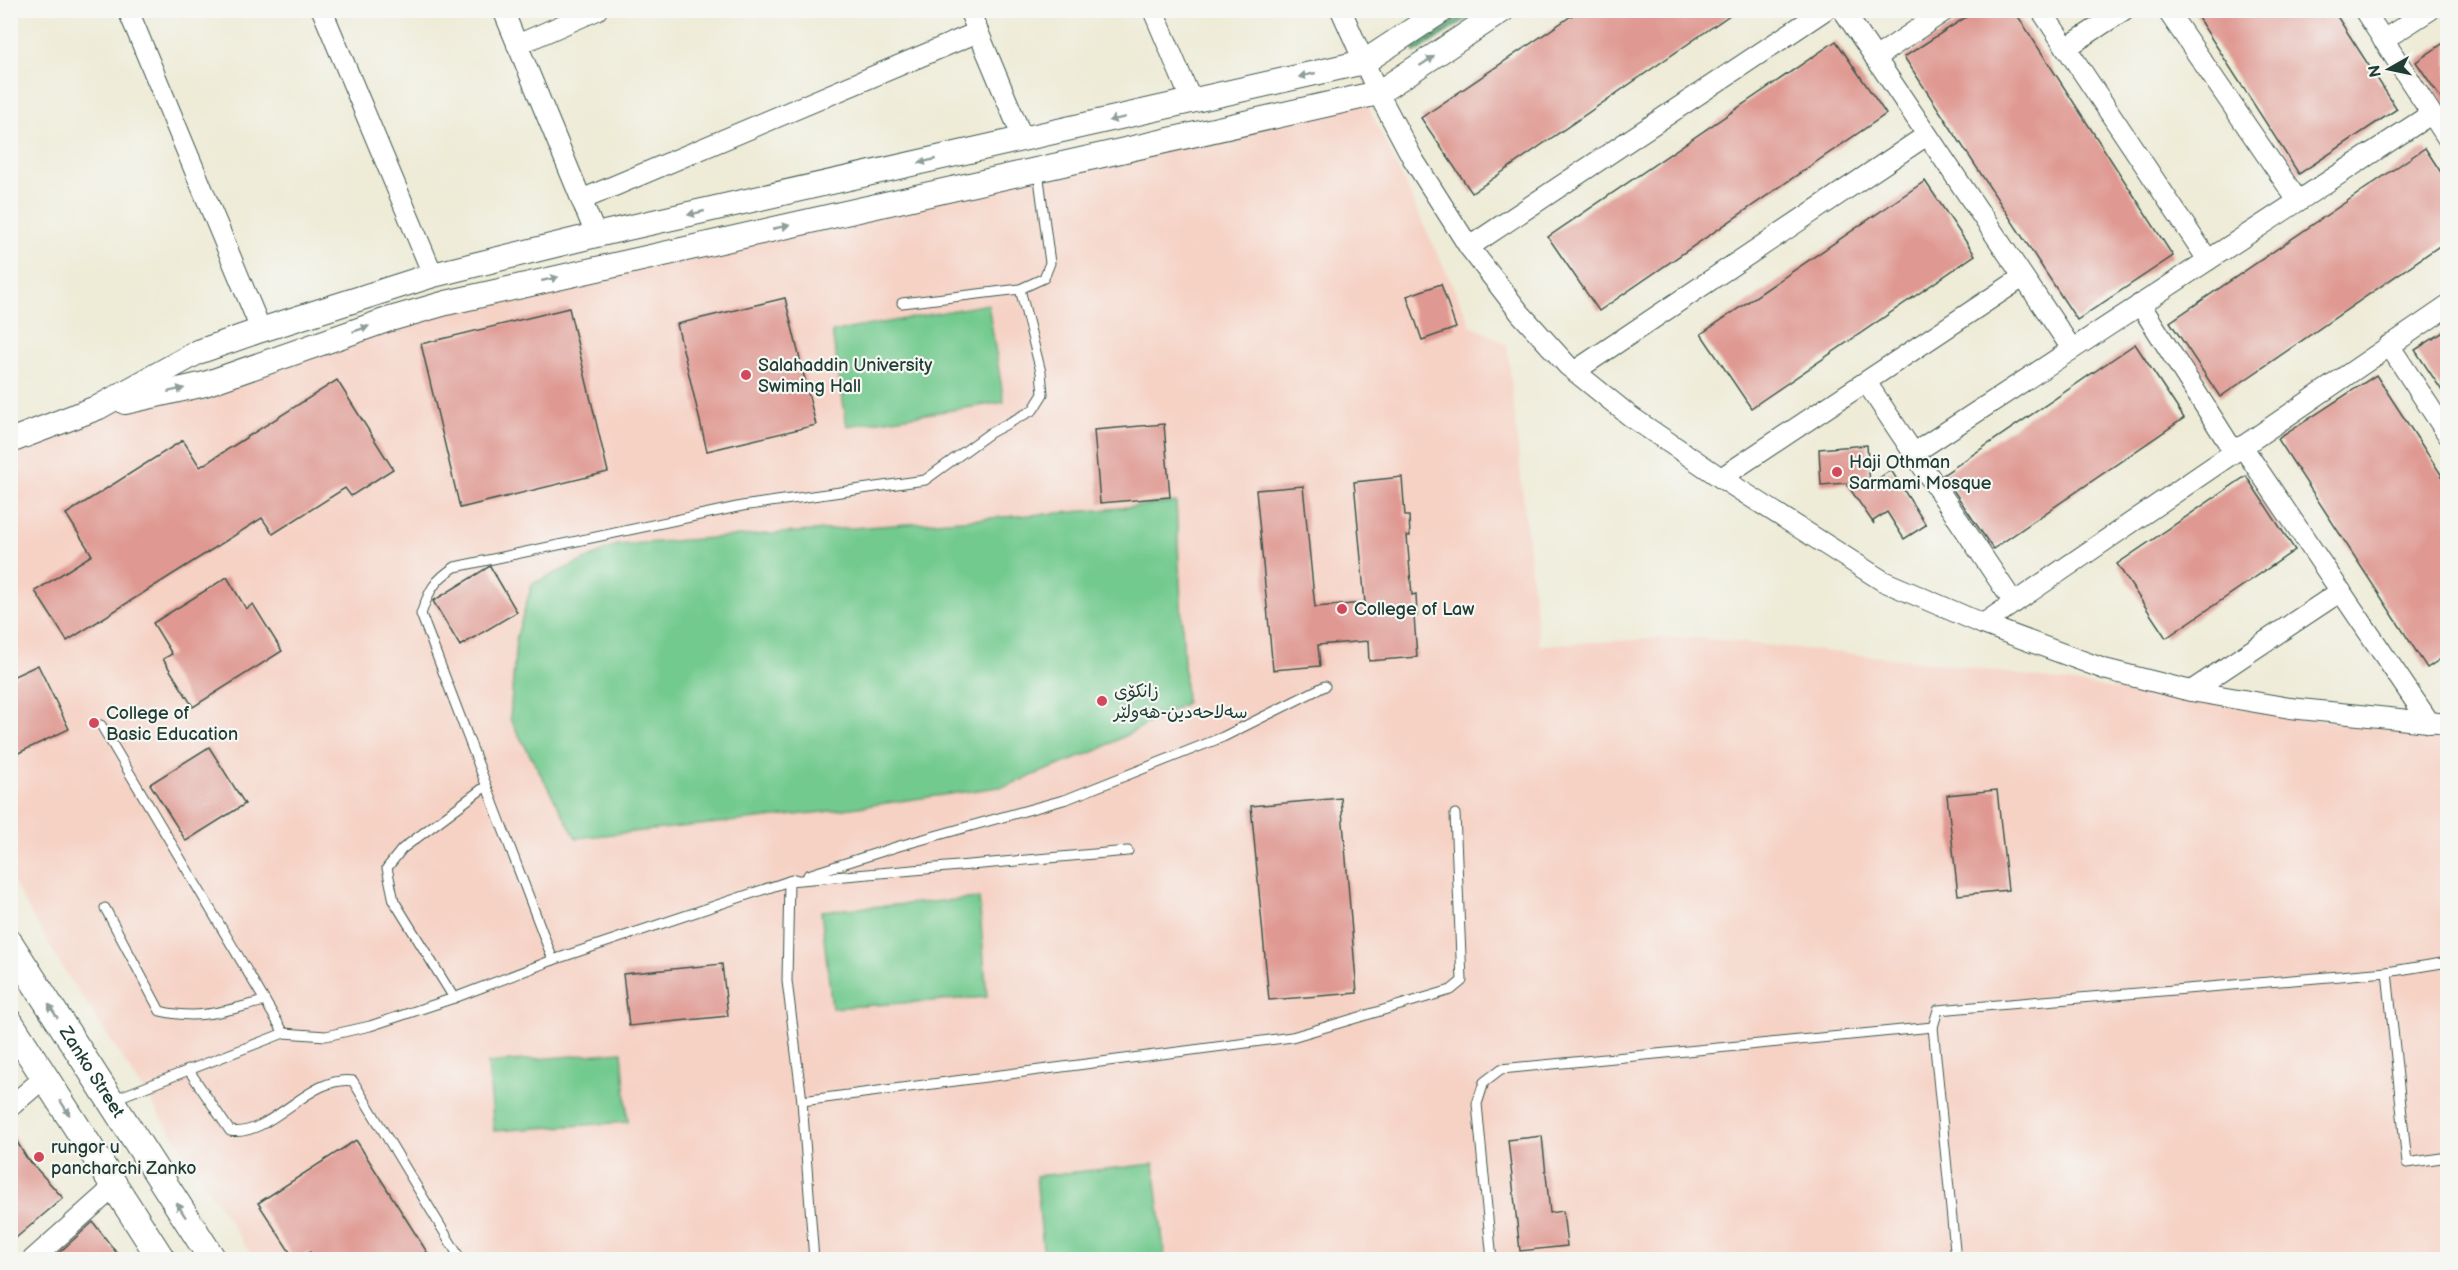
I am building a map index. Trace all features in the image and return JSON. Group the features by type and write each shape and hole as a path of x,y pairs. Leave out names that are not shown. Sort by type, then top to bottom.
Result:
{"main road":[{"name":"Zanko Street","path":"10,944 213,1260"},
{"path":"10,1023 162,1260"}],"street":[{"path":"128,10 261,330"},
{"path":"322,10 433,275"},
{"path":"503,10 596,236"},
{"path":"517,45 597,10"},
{"path":"969,10 1023,139"},
{"path":"1153,10 1192,102"},
{"path":"1341,10 1378,93 1413,159 1469,247 1521,313 1575,371 1630,416 1721,478 1882,581 1983,624 2104,669 2191,691 2290,708 2439,723"},
{"path":"10,441 99,407 198,352 433,275 742,202 1364,62 1443,10"},
{"path":"99,407 205,384 387,320 446,303 1378,93 1503,10"},
{"path":"1469,247 1825,10"},
{"path":"1843,10 2072,349"},
{"path":"1875,58 1946,10"},
{"path":"2041,10 2208,260"},
{"path":"2066,48 2124,10"},
{"path":"2168,10 2298,201"},
{"path":"2364,10 2448,139"},
{"path":"2383,40 2430,10"},
{"path":"581,200 978,32"},
{"path":"1914,453 2431,114"},
{"path":"1575,371 1927,135"},
{"path":"742,202 747,235"},
{"path":"1721,478 2023,277"},
{"path":"2140,304 2238,449 2439,723"},
{"path":"1983,624 2448,306"},
{"path":"2390,345 2448,435"},
{"path":"1866,382 2014,603"},
{"path":"2191,691 2341,591"},
{"path":"10,1107 45,1077"},
{"path":"32,1260 115,1186"}],"lane":[{"path":"902,303 1020,289 1044,278 1050,263 1038,169"},
{"path":"552,960 421,614 428,594 439,577 455,567 742,506 925,480 990,433 1033,410 1043,394 1041,372 1020,289"},
{"path":"111,1100 284,1033 326,1035 370,1026 454,998 552,960 789,881 900,846 1067,799 1223,737 1325,686"},
{"path":"101,725 284,1033"},
{"path":"454,998 394,901 387,868 402,849 486,786"},
{"path":"802,1101 1292,1037 1451,990 1462,981 1455,814"},
{"path":"789,881 1128,851"},
{"path":"789,881 787,981 802,1101 814,1260"},
{"path":"105,908 160,1011 178,1016 201,1017 265,1001"},
{"path":"1956,1260 1934,1027 1938,1010 2387,972 2448,962"},
{"path":"2387,972 2408,1163 2448,1157"},
{"path":"1492,1260 1477,1104 1484,1082 1501,1069 1934,1027"},
{"path":"188,1069 230,1131 239,1132 255,1127 327,1083 341,1079 353,1081 461,1260"}],"shaded area":[{"name":"زانکۆی سەلاحەدین-هەولێر","path":"1363,95 1471,325 1507,345 1539,645 1689,637 1939,663 2447,738 2447,1259 254,1259 61,965 11,879 10,451 112,413 400,317"}],"green space":[{"path":"1469,11 1479,11 1415,53 1412,49"},
{"path":"988,304 1004,402 847,426 832,332"},
{"path":"1176,502 1186,703 1098,750 1006,786 823,812 576,838 510,719 516,639 532,584 617,545 1099,510"},
{"path":"979,898 987,997 832,1008 821,911"},
{"path":"622,1052 628,1122 494,1131 488,1063"},
{"path":"1154,1164 1165,1259 1044,1259 1036,1176"}],"building":[{"path":"1580,10 1737,10 1472,193 1421,118"},
{"path":"1977,10 2014,10 2173,256 2077,320 1904,57"},
{"path":"2193,10 2333,10 2397,109 2299,174"},
{"path":"2448,40 2448,109 2416,62"},
{"path":"1836,41 1886,114 1599,311 1548,237"},
{"path":"2425,148 2448,183 2448,240 2220,397 2170,322"},
{"path":"1925,181 1975,255 1751,408 1701,334"},
{"path":"1441,284 1456,328 1422,340 1407,296"},
{"name":"Salahaddin University Swiming Hall","path":"785,298 816,425 707,451 677,324"},
{"path":"569,308 608,472 460,508 421,344"},
{"path":"2448,329 2448,400 2415,350"},
{"path":"2135,344 2184,418 1993,549 1943,475"},
{"path":"2376,375 2448,485 2448,654 2427,668 2278,439"},
{"path":"337,380 393,469 351,496 345,488 273,534 262,518 67,641 35,591 92,555 66,514 183,440 200,467"},
{"path":"1164,424 1170,497 1100,503 1094,430"},
{"path":"1867,445 1870,484 1891,470 1926,525 1904,539 1887,512 1873,521 1874,524 1846,483 1821,485 1819,449"},
{"path":"2246,476 2295,550 2166,638 2117,564"},
{"path":"1402,477 1405,516 1409,516 1410,536 1407,536 1412,595 1416,594 1417,616 1414,616 1417,657 1369,661 1368,641 1318,645 1320,666 1273,670 1256,490 1303,486 1315,607 1365,603 1354,482"},
{"path":"490,566 517,612 460,646 433,601"},
{"path":"227,577 246,609 253,604 282,651 193,707 163,659 172,654 153,623"},
{"path":"38,665 69,729 10,757 10,678"},
{"path":"209,747 245,804 186,841 150,784"},
{"path":"1997,790 2008,890 1958,895 1947,795"},
{"path":"1341,798 1357,993 1269,1000 1251,806"},
{"path":"722,964 728,1016 629,1026 623,974"},
{"path":"10,1130 26,1157 63,1198 10,1243"},
{"path":"1542,1136 1550,1213 1563,1211 1567,1246 1520,1251 1508,1140"},
{"path":"356,1140 432,1260 315,1260 310,1252 295,1260 258,1203"},
{"path":"93,1222 122,1260 51,1260"}],"place":[{"name":"Salahaddin University Swiming Hall","path":"746,375"},
{"name":"Haji Othman Sarmami Mosque","path":"1837,472"},
{"name":"College of Law","path":"1342,609"},
{"name":"زانکۆی سەلاحەدین-هەولێر","path":"1102,701"},
{"name":"College of Basic Education","path":"94,723"},
{"name":"rungor u pancharchi Zanko","path":"39,1157"}]}
